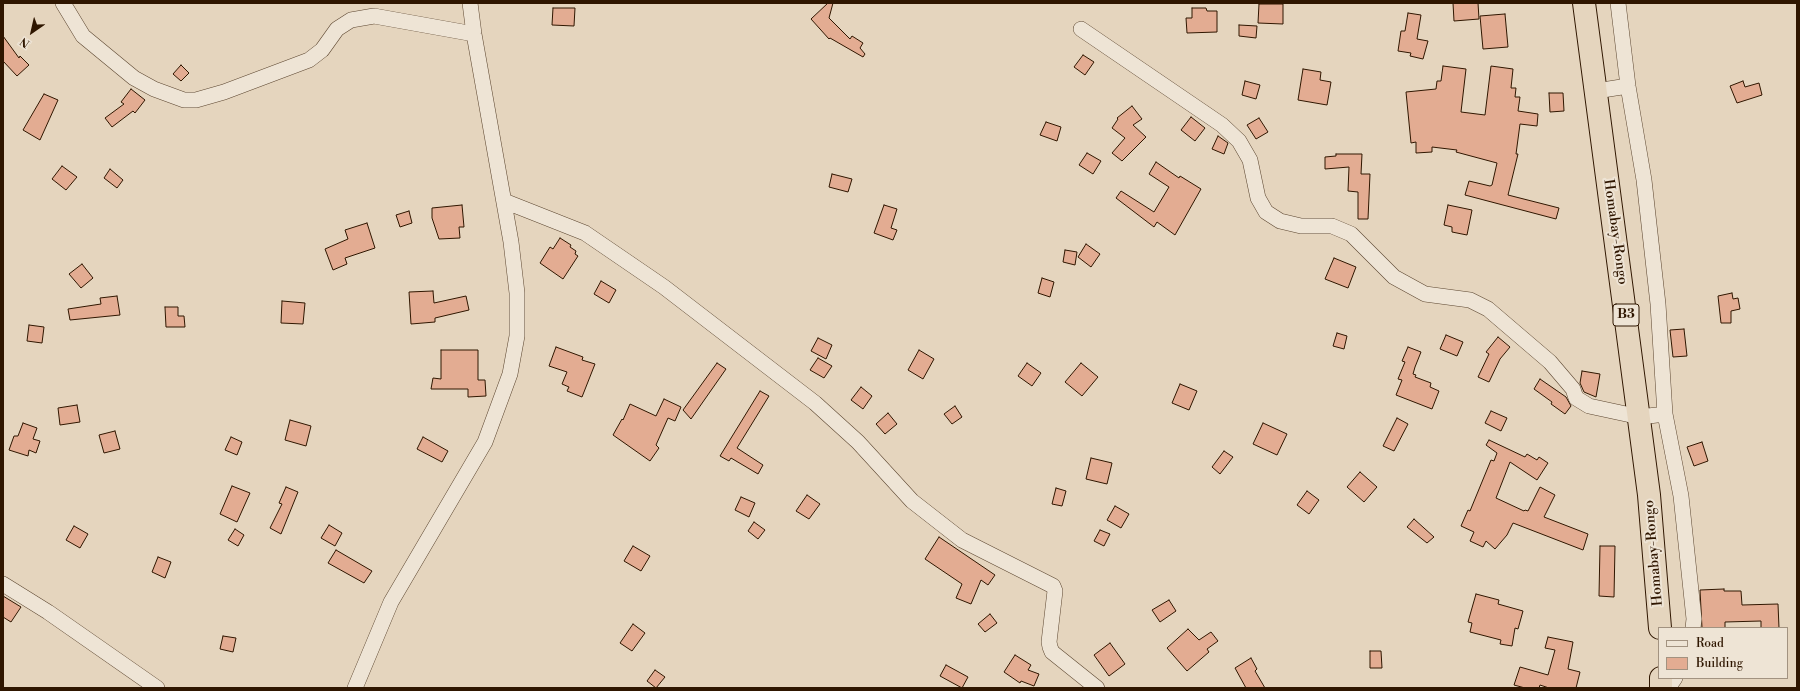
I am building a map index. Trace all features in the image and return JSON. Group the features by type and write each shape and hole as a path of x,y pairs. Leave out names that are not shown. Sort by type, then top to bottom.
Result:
{"highway":[{"name":"Homabay-Rongo","path":"1584,3 1640,417 1649,495 1660,627"}],"street":[{"path":"63,3 83,36 134,78 154,89 184,100 196,100 224,92 309,60 322,50 337,29 351,20 374,16 474,34"},
{"path":"355,688 391,602 485,442 510,374 517,336 517,293 504,200 474,34 470,3"},
{"path":"1618,3 1628,86 1644,180 1658,304 1665,414 1681,496 1694,619 1693,627"},
{"path":"1081,29 1222,125 1239,140 1250,160 1258,198 1266,212 1280,221 1301,226 1332,226 1352,234 1394,277 1425,294 1470,300 1488,309 1550,362 1573,389 1576,398 1589,406 1640,417 1665,414"},
{"path":"1596,92 1628,86"},
{"path":"504,200 585,233 664,287 815,403 858,442 912,500 962,540 1053,586 1055,591 1049,642 1052,652 1097,688"},
{"path":"3,584 48,612 157,688"},
{"path":"1668,688 1674,679"}],"building":[{"path":"828,3 833,3 829,18 850,39 852,36 863,43 860,48 865,54 863,57 830,38 829,39 811,19"},
{"path":"1453,3 1478,3 1479,19 1454,21"},
{"path":"1259,4 1283,4 1283,24 1258,23"},
{"path":"553,8 575,8 574,26 552,25"},
{"path":"1192,8 1206,8 1207,11 1217,11 1217,32 1187,33 1186,18 1192,18"},
{"path":"1408,13 1421,15 1417,39 1428,41 1423,59 1410,56 1411,53 1398,51 1401,31 1405,31"},
{"path":"1505,14 1508,47 1483,49 1480,16"},
{"path":"1239,25 1257,26 1256,38 1239,36"},
{"path":"3,36 19,58 20,56 29,65 17,76 3,61"},
{"path":"1083,55 1094,62 1085,75 1074,67"},
{"path":"181,65 189,73 181,81 173,74"},
{"path":"1443,66 1466,69 1461,112 1485,115 1491,66 1513,69 1511,88 1516,88 1515,97 1520,97 1518,111 1538,114 1537,126 1520,124 1516,154 1518,154 1508,195 1559,208 1556,219 1465,195 1469,181 1490,186 1492,185 1497,163 1456,152 1457,150 1432,147 1432,152 1416,153 1416,142 1411,143 1406,92 1436,89 1437,81 1441,81"},
{"path":"1303,69 1321,72 1320,80 1331,82 1327,105 1298,100"},
{"path":"1245,81 1260,85 1256,99 1242,95"},
{"path":"1743,81 1745,87 1759,83 1762,95 1737,103 1730,86"},
{"path":"131,89 145,100 135,113 133,111 112,127 105,118 124,104 121,102"},
{"path":"1549,93 1563,93 1564,111 1550,112"},
{"path":"44,94 58,100 40,140 23,130"},
{"path":"1132,106 1142,119 1133,125 1146,137 1122,161 1112,153 1125,138 1112,128 1118,119 1117,118"},
{"path":"1191,117 1205,128 1195,141 1181,130"},
{"path":"1259,118 1268,132 1256,139 1247,125"},
{"path":"1046,122 1061,127 1057,141 1040,135"},
{"path":"1218,136 1228,143 1224,154 1212,149"},
{"path":"1087,153 1101,161 1093,174 1079,165"},
{"path":"1336,154 1362,154 1361,174 1370,174 1368,219 1358,219 1358,192 1348,191 1349,167 1325,169 1325,157 1336,156"},
{"path":"1156,162 1179,178 1180,176 1201,189 1175,235 1157,222 1154,227 1116,198 1121,191 1154,212 1169,187 1149,174"},
{"path":"62,166 77,177 66,190 52,179"},
{"path":"110,169 123,180 117,188 104,178"},
{"path":"832,174 852,179 848,192 829,187"},
{"path":"462,205 464,227 459,227 460,238 439,239 432,218 432,208"},
{"path":"884,205 897,209 891,228 897,230 893,240 874,233"},
{"path":"1448,205 1472,210 1467,235 1452,232 1452,227 1444,225"},
{"path":"409,211 412,223 400,227 396,215"},
{"path":"367,223 375,248 345,258 347,264 333,270 325,249 348,239 345,230"},
{"path":"560,238 571,245 570,247 576,251 575,254 578,256 563,279 540,263 550,247 553,249"},
{"path":"1086,244 1100,254 1091,267 1078,257"},
{"path":"1065,250 1077,252 1075,265 1063,262"},
{"path":"1334,258 1356,267 1348,288 1325,279"},
{"path":"82,264 93,278 81,288 69,274"},
{"path":"1042,278 1054,282 1050,297 1038,293"},
{"path":"601,281 616,290 609,303 594,294"},
{"path":"433,291 434,303 466,296 469,310 435,318 435,322 411,324 409,292"},
{"path":"1732,293 1733,299 1738,298 1740,309 1731,311 1731,323 1721,323 1718,296"},
{"path":"117,296 120,315 70,320 68,309 101,304 100,298"},
{"path":"282,301 305,303 303,324 281,323"},
{"path":"165,307 178,307 178,316 184,316 185,327 166,327"},
{"path":"29,325 44,327 42,343 27,341"},
{"path":"1684,329 1687,356 1673,357 1670,330"},
{"path":"1337,333 1347,336 1344,349 1333,346"},
{"path":"1446,335 1463,342 1457,356 1440,349"},
{"path":"1498,337 1510,347 1500,359 1489,382 1478,377 1489,354 1486,352"},
{"path":"818,338 832,345 826,359 811,351"},
{"path":"556,347 583,357 582,360 595,364 582,397 567,391 569,387 562,384 567,372 549,366"},
{"path":"1408,347 1421,352 1413,374 1416,375 1415,377 1431,383 1430,387 1439,391 1432,409 1396,395 1402,380 1398,379 1405,362 1402,361"},
{"path":"441,350 478,350 478,380 485,380 486,396 468,397 468,389 431,389 433,378 441,379"},
{"path":"919,350 934,359 923,379 908,370"},
{"path":"818,358 832,366 824,378 810,370"},
{"path":"717,363 726,369 691,419 683,410"},
{"path":"1027,363 1041,373 1032,386 1018,376"},
{"path":"1081,363 1098,377 1082,396 1065,382"},
{"path":"1582,371 1600,374 1596,397 1584,392 1580,383"},
{"path":"1540,379 1566,397 1571,406 1565,414 1534,389"},
{"path":"1180,384 1197,391 1189,410 1172,403"},
{"path":"861,387 872,396 863,409 851,400"},
{"path":"760,391 769,396 737,448 763,465 758,474 731,458 729,461 720,456"},
{"path":"664,399 681,407 675,421 668,418 656,445 659,448 650,461 613,435 622,419 623,420 630,404 656,416"},
{"path":"77,405 80,422 60,425 58,408"},
{"path":"955,406 962,417 952,424 944,414"},
{"path":"1491,411 1507,418 1501,431 1485,423"},
{"path":"888,413 897,424 885,434 876,424"},
{"path":"1397,418 1408,424 1394,451 1383,446"},
{"path":"290,420 311,426 306,446 285,440"},
{"path":"23,423 37,428 33,439 40,441 36,453 29,450 28,456 9,450 14,436 18,436"},
{"path":"1263,423 1287,434 1277,455 1253,444"},
{"path":"115,431 120,449 104,453 99,435"},
{"path":"231,437 242,442 237,455 225,450"},
{"path":"423,437 448,451 442,462 417,449"},
{"path":"1489,440 1525,457 1527,454 1537,460 1539,457 1548,463 1537,480 1510,462 1496,498 1524,511 1528,511 1540,487 1555,495 1544,517 1588,534 1583,550 1513,523 1507,535 1495,549 1486,541 1483,547 1470,541 1474,532 1461,526 1468,510 1470,511 1491,460 1494,461 1497,453 1486,445"},
{"path":"1702,442 1708,461 1694,466 1687,447"},
{"path":"1224,451 1233,457 1220,474 1212,467"},
{"path":"1091,458 1112,463 1107,484 1086,479"},
{"path":"1360,472 1377,487 1364,502 1347,487"},
{"path":"232,486 250,493 237,522 220,514"},
{"path":"286,487 298,492 281,534 270,528 282,504 279,503"},
{"path":"1056,488 1066,491 1062,506 1052,504"},
{"path":"1307,491 1319,500 1309,514 1297,505"},
{"path":"807,495 820,504 809,519 796,511"},
{"path":"741,497 755,503 749,517 735,510"},
{"path":"1115,506 1129,514 1121,528 1107,520"},
{"path":"1414,519 1434,537 1427,543 1407,527"},
{"path":"754,522 765,530 758,539 748,531"},
{"path":"329,525 342,533 335,546 321,538"},
{"path":"74,526 88,534 80,548 66,540"},
{"path":"235,529 244,535 238,546 228,540"},
{"path":"1100,530 1110,534 1104,546 1094,541"},
{"path":"939,537 995,575 988,585 981,580 971,604 956,598 962,584 925,559"},
{"path":"633,546 650,556 641,571 624,561"},
{"path":"1600,546 1615,546 1614,597 1599,596"},
{"path":"336,550 372,571 364,583 328,563"},
{"path":"158,557 171,562 165,578 152,572"},
{"path":"1724,589 1724,591 1741,591 1742,605 1778,604 1779,627 1761,627 1761,621 1725,622 1725,627 1702,627 1700,590"},
{"path":"1476,594 1499,600 1498,604 1523,611 1518,629 1515,628 1512,646 1500,644 1501,640 1470,632 1472,623 1468,622"},
{"path":"3,596 21,607 11,622 3,617"},
{"path":"1169,600 1176,611 1160,622 1152,610"},
{"path":"990,614 997,623 985,632 978,624"},
{"path":"633,624 645,633 632,651 620,643"},
{"path":"1188,629 1199,640 1211,632 1218,641 1207,649 1209,652 1187,671 1167,648"},
{"path":"223,636 236,638 233,652 220,649"},
{"path":"1548,637 1573,642 1568,669 1580,672 1576,688 1549,688 1540,685 1539,688 1525,688 1514,685 1520,667 1548,675 1555,650 1545,648"},
{"path":"1110,643 1125,664 1109,676 1094,655"},
{"path":"1370,651 1381,651 1382,668 1370,668"},
{"path":"1015,655 1031,665 1028,670 1039,674 1034,686 1021,681 1020,683 1004,672"},
{"path":"1251,658 1257,669 1255,671 1265,688 1246,688 1235,668"},
{"path":"946,665 968,677 962,688 940,676"},
{"path":"655,670 665,677 656,688 647,681"}]}
